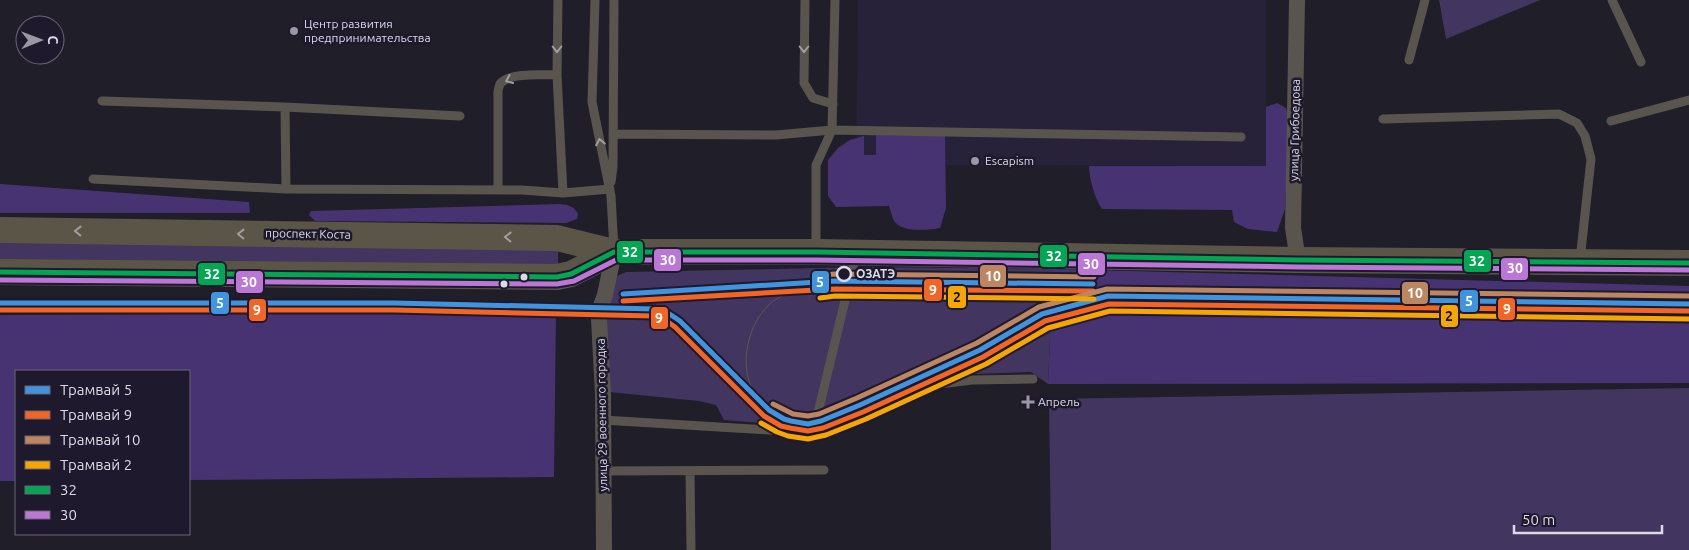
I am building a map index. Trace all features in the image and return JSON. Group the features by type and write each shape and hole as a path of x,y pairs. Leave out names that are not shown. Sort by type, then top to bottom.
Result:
{"main road":[{"name":"проспект Коста","path":"0,230 557,238 614,252 856,252 1298,260 1689,263"},
{"name":"проспект Коста","path":"0,272 557,277 570,274 614,252"}],"street":[{"name":"улица Грибоедова","path":"1297,0 1293,228 1298,260"},
{"name":"улица 29 военного городка","path":"604,550 603,420 599,319 614,252"}],"lane":[{"path":"558,0 557,75 563,193"},
{"path":"594,0 592,102 610,189 614,252"},
{"path":"610,189 613,167 614,0"},
{"path":"804,0 804,84 813,98 833,104"},
{"path":"816,252 816,165 832,130 835,0"},
{"path":"1409,60 1425,0"},
{"path":"1612,0 1641,62"},
{"path":"498,190 498,92 500,84 506,79 515,77 557,75"},
{"path":"1611,121 1689,100"},
{"path":"102,102 460,116"},
{"path":"285,108 286,188"},
{"path":"1383,119 1559,114 1577,123 1585,136 1591,159 1579,262"},
{"path":"613,134 776,135 832,130 1241,137"},
{"path":"93,179 286,188 498,190 563,193 610,189"},
{"path":"814,429 856,252"},
{"path":"603,420 784,431 814,429 863,411 907,388 972,380 1033,379"},
{"path":"604,471 824,470"},
{"path":"690,471 690,550"}],"shaded area":[{"path":"858,0 1266,0 1266,166 856,165"},
{"path":"1439,0 1540,0 1446,39"},
{"path":"1277,103 1286,108 1289,119 1285,209 1277,232 1248,229 1234,222 1232,210 1102,209 1099,205 1093,188 1089,166 1266,166 1266,107"},
{"path":"876,135 945,136 946,208 940,228 909,229 898,225 894,221 889,206 836,207 828,196 828,160 838,148 850,140 864,136 864,155 876,155"},
{"path":"0,184 249,202 250,213 0,213"},
{"path":"568,205 575,209 578,214 577,219 566,223 315,221 309,215 311,211"},
{"path":"0,241 558,249 558,267 0,262"},
{"path":"867,267 1053,269 1048,384 1031,372 899,377 820,414 772,424 724,420 716,405 699,401 609,392 604,325 607,306 617,276 626,272"},
{"path":"1053,269 1689,286 1689,383 1048,384"},
{"path":"556,312 554,477 190,480 190,370 15,370 15,481 0,481 0,315"},
{"path":"1689,388 1689,550 1051,550 1049,399"}],"tram line":[{"name":"10","path":"817,276 834,274 1094,277"},
{"name":"5","path":"623,294 834,281 1093,284"},
{"path":"769,410 752,388 748,377 746,365 747,352 754,326 768,305 778,298 818,283"},
{"name":"9","path":"623,301 834,289 1093,291"},
{"name":"10","path":"773,404 793,414 808,416 819,414 977,343 1039,307 1107,289 1689,296"},
{"name":"2","path":"820,298 835,296 1094,299"},
{"name":"5","path":"0,303 394,303 655,309 668,313 680,321 769,410 784,419 808,424 821,421 860,405 980,350 1042,314 1108,296 1689,304"},
{"name":"9","path":"0,310 394,310 654,316 665,320 675,327 764,416 781,426 808,431 823,428 863,412 983,357 1045,321 1109,304 1689,311"},
{"name":"2","path":"761,423 788,436 808,439 826,435 866,419 986,364 1048,328 1110,311 1689,319"}],"transit line":[{"name":"32","path":"0,272 557,277 571,274 614,252 816,252 1298,260 1689,263"},
{"name":"30","path":"0,280 557,284 574,281 616,260 816,260 1689,270"}],"place":[{"name":"Центр развития предпринимательства","path":"294,31"},
{"name":"Escapism","path":"975,161"},
{"name":"ОЗАТЭ","path":"844,274"},
{"name":"Апрель","path":"1028,402"}]}
